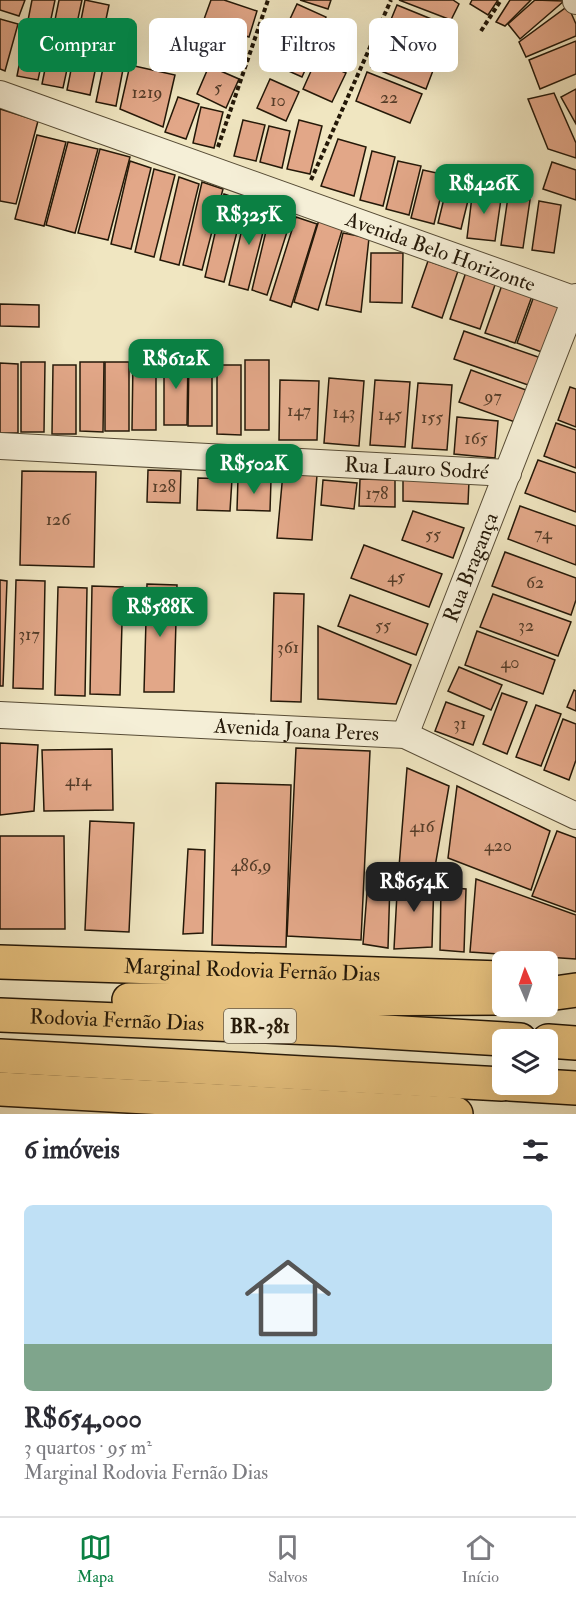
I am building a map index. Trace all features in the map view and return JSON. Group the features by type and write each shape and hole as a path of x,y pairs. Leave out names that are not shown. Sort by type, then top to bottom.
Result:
{"main road":[{"name":"Marginal Rodovia Fernão Dias","path":"0,962 492,978"},
{"path":"558,984 576,988"},
{"path":"558,992 576,988"},
{"path":"0,1003 39,1000 492,998"},
{"name":"Rodovia Fernão Dias","path":"0,1015 336,1029 492,1038"},
{"path":"558,1042 576,1043"},
{"name":"Rodovia Fernão Dias","path":"0,1056 492,1083"},
{"path":"558,1087 576,1088"},
{"path":"0,1089 456,1114"}],"street":[{"name":"Avenida Belo Horizonte","path":"0,94 576,299"},
{"name":"Rua Bragança","path":"405,735 576,299"},
{"name":"Rua Lauro Sodré","path":"0,446 508,473"},
{"name":"Avenida Joana Peres","path":"0,715 405,735 576,816"}],"path":[{"path":"211,170 268,0"},
{"path":"301,202 391,0"},
{"path":"481,31 501,0"}],"building":[{"path":"0,0 25,0 19,16 0,10"},
{"path":"32,0 55,0 51,18 28,18"},
{"path":"59,0 82,0 78,18 55,18"},
{"path":"85,0 109,5 106,18 81,18"},
{"path":"211,0 224,0 257,11 249,37 247,36 247,18 204,18"},
{"path":"300,0 331,0 328,9"},
{"path":"399,0 453,0 459,4 452,18 446,18"},
{"path":"472,0 498,0 488,15 470,4"},
{"path":"510,0 531,0 505,26 496,22"},
{"path":"535,0 564,1 520,39 508,24"},
{"path":"297,4 326,17 326,18 290,18"},
{"path":"397,5 429,18 392,18"},
{"path":"568,6 576,24 576,36 526,57 519,42"},
{"path":"0,19 18,24 5,71 0,69"},
{"path":"576,41 576,74 540,89 529,60"},
{"path":"137,67 149,69 149,72 175,75 163,127 120,109 128,72 137,72"},
{"path":"18,71 40,72 38,80 17,76"},
{"path":"44,72 66,72 63,88 42,84"},
{"path":"71,72 95,72 90,95 67,90"},
{"path":"102,72 122,72 116,106 96,102"},
{"path":"206,72 223,72 239,79 226,108 197,94"},
{"path":"291,72 304,72 302,77"},
{"path":"311,72 346,73 332,102 303,89"},
{"path":"367,72 422,94 410,123 356,101"},
{"path":"384,72 432,72 426,89"},
{"path":"270,79 299,92 286,121 257,108"},
{"path":"576,89 576,124 561,97"},
{"path":"554,93 576,143 576,158 548,149 528,99"},
{"path":"178,97 199,104 186,139 165,132"},
{"path":"201,107 223,112 214,148 193,143"},
{"path":"0,109 38,121 16,204 0,201"},
{"path":"243,120 265,125 256,161 234,156"},
{"path":"299,120 322,126 310,174 287,169"},
{"path":"269,126 290,131 282,168 260,162"},
{"path":"37,135 66,142 44,226 15,219"},
{"path":"338,139 366,147 354,196 321,186"},
{"path":"68,142 98,149 75,233 46,225"},
{"path":"100,149 130,157 108,240 78,233"},
{"path":"372,151 395,157 383,206 360,200"},
{"path":"130,161 151,168 131,249 111,244"},
{"path":"398,161 421,166 409,215 386,209"},
{"path":"552,162 576,170 576,200 543,189"},
{"path":"154,169 175,175 154,257 135,252"},
{"path":"423,170 446,175 434,224 411,218"},
{"path":"450,174 473,180 461,229 438,223"},
{"path":"179,177 199,184 179,265 160,260"},
{"path":"202,182 223,189 202,270 183,265"},
{"path":"473,188 502,192 495,241 467,238"},
{"path":"224,194 245,201 224,282 205,277"},
{"path":"508,197 530,200 523,248 501,245"},
{"path":"539,201 561,205 554,253 532,250"},
{"path":"248,203 269,209 248,290 229,285"},
{"path":"272,206 293,213 267,295 252,290"},
{"path":"296,217 317,224 291,307 270,300"},
{"path":"319,220 343,227 318,310 294,302"},
{"path":"343,233 369,238 361,312 326,305"},
{"path":"371,253 403,253 402,303 370,302"},
{"path":"428,261 458,271 442,318 412,307"},
{"path":"466,272 496,282 480,329 450,319"},
{"path":"502,285 532,296 515,343 485,333"},
{"path":"534,296 564,307 547,354 517,343"},
{"path":"0,304 39,305 39,327 0,326"},
{"path":"464,331 541,358 531,386 454,359"},
{"path":"164,355 188,355 187,425 164,425"},
{"path":"189,356 212,356 212,426 188,426"},
{"path":"133,360 156,360 156,430 132,430"},
{"path":"245,360 269,360 269,430 245,430"},
{"path":"21,362 45,362 44,432 21,432"},
{"path":"80,362 104,362 103,432 80,431"},
{"path":"105,362 129,362 129,431 105,431"},
{"path":"0,363 18,364 18,433 0,433"},
{"path":"53,365 76,365 76,434 52,434"},
{"path":"217,365 241,365 241,435 217,434"},
{"path":"471,370 526,390 515,422 459,402"},
{"path":"329,378 364,381 359,446 324,443"},
{"path":"280,380 319,381 317,440 279,440"},
{"path":"375,380 410,382 405,447 370,445"},
{"path":"418,383 452,385 447,450 412,448"},
{"path":"570,387 576,389 576,427 558,420"},
{"path":"457,417 498,421 495,458 454,454"},
{"path":"556,423 576,430 576,468 544,456"},
{"path":"538,460 576,473 576,512 525,493"},
{"path":"148,470 181,471 180,503 147,502"},
{"path":"22,471 96,472 94,567 20,565"},
{"path":"283,473 317,475 312,540 277,538"},
{"path":"198,478 232,479 230,511 197,510"},
{"path":"238,478 271,480 270,511 237,510"},
{"path":"360,479 395,480 395,507 359,506"},
{"path":"403,479 469,481 468,504 403,501"},
{"path":"323,480 357,483 354,509 321,505"},
{"path":"520,506 576,526 576,565 508,539"},
{"path":"413,511 464,528 453,558 402,540"},
{"path":"364,545 442,574 429,607 351,578"},
{"path":"505,552 576,578 576,600 571,615 492,586"},
{"path":"0,580 7,581 3,686 0,686"},
{"path":"16,580 45,581 43,689 13,688"},
{"path":"147,584 177,585 174,692 144,692"},
{"path":"92,586 123,587 120,695 90,694"},
{"path":"58,587 87,588 85,696 55,695"},
{"path":"274,593 304,594 301,702 271,701"},
{"path":"493,594 571,622 558,656 480,627"},
{"path":"350,595 428,624 416,655 338,626"},
{"path":"318,626 411,665 396,704 318,699"},
{"path":"477,631 555,660 543,694 465,665"},
{"path":"459,667 502,685 491,710 448,691"},
{"path":"574,690 576,691 576,711 567,707"},
{"path":"502,693 527,702 507,754 483,744"},
{"path":"446,702 484,716 473,745 435,731"},
{"path":"536,705 561,714 541,766 516,757"},
{"path":"563,719 576,724 576,760 569,780 544,770"},
{"path":"0,743 38,745 34,811 0,815"},
{"path":"296,748 370,751 361,940 287,936"},
{"path":"112,749 113,810 44,811 42,750"},
{"path":"407,768 449,786 435,867 399,867"},
{"path":"216,783 291,785 286,947 212,945"},
{"path":"457,786 550,831 531,890 448,858"},
{"path":"90,821 134,823 129,932 85,930"},
{"path":"557,831 576,838 576,912 532,896"},
{"path":"0,836 64,836 65,929 0,929"},
{"path":"188,849 205,850 203,933 183,934"},
{"path":"398,875 434,878 432,947 394,949"},
{"path":"476,879 576,915 576,959 558,958 558,951 470,952"},
{"path":"368,880 390,882 388,948 363,944"},
{"path":"441,887 466,889 464,952 440,950"}]}
